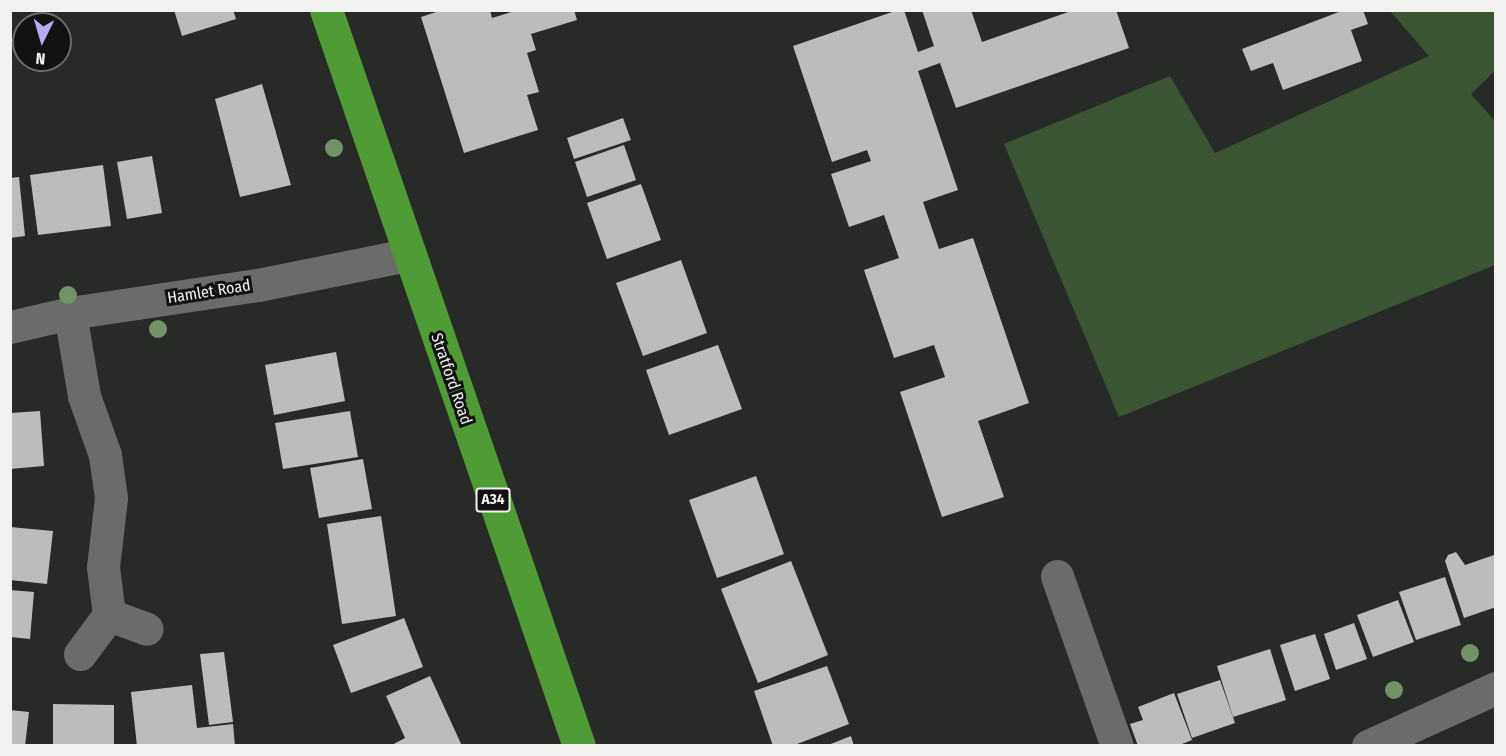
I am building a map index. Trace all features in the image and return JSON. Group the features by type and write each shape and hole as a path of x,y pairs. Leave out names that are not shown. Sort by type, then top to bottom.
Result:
{"highway":[{"name":"Stratford Road","path":"326,10 407,255 579,746"}],"street":[{"name":"Hamlet Road","path":"10,327 70,313 258,285 407,255"},
{"path":"70,313 84,396 105,454 110,487 103,567 109,615 80,654"},
{"path":"1057,576 1118,746"},
{"path":"109,615 147,628"},
{"path":"1368,746 1496,688"}],"green space":[{"path":"1390,11 1495,11 1495,71 1471,94 1495,121 1495,265 1119,417 1004,144 1170,76 1215,153 1429,56"}],"building":[{"path":"174,10 233,10 236,19 182,36"},
{"path":"442,10 490,10 492,18 518,10 574,10 577,20 531,34 536,50 527,53 539,92 527,95 538,130 464,153 421,17"},
{"path":"898,10 904,10 918,52 934,46 922,10 971,10 982,42 1074,10 1116,10 1129,48 956,108 940,63 918,71 958,190 923,202 939,249 973,238 1029,403 978,421 1004,497 942,517 900,392 945,377 934,345 894,358 864,270 899,258 884,215 849,227 831,174 871,161 867,150 832,162 793,46"},
{"path":"1344,10 1363,10 1368,24 1351,30 1362,61 1283,90 1273,63 1251,71 1242,49"},
{"path":"262,84 291,185 240,197 215,99"},
{"path":"623,118 631,140 574,159 567,138"},
{"path":"624,145 636,180 587,197 575,162"},
{"path":"152,156 162,213 127,219 117,162"},
{"path":"103,165 111,226 38,235 30,175"},
{"path":"19,177 25,236 10,238 10,178"},
{"path":"641,184 661,240 607,259 587,203"},
{"path":"681,260 707,333 643,356 616,283"},
{"path":"718,345 742,409 669,435 646,370"},
{"path":"336,352 345,401 274,415 265,365"},
{"path":"40,411 44,466 10,469 10,413"},
{"path":"350,411 358,457 283,469 275,423"},
{"path":"363,459 372,509 319,518 310,468"},
{"path":"756,476 784,554 717,578 689,500"},
{"path":"381,516 396,616 342,624 327,524"},
{"path":"10,527 53,531 47,584 10,580"},
{"path":"1456,552 1465,565 1494,555 1496,607 1464,618 1445,561 1448,555"},
{"path":"791,561 828,655 758,683 721,589"},
{"path":"1445,577 1461,625 1416,640 1399,592"},
{"path":"10,590 34,592 30,639 10,637"},
{"path":"1398,600 1414,642 1373,657 1357,615"},
{"path":"404,618 423,667 351,693 333,645"},
{"path":"1354,623 1367,659 1336,670 1324,634"},
{"path":"1315,634 1330,679 1295,691 1280,645"},
{"path":"1270,649 1286,700 1233,717 1217,666"},
{"path":"224,652 233,722 209,725 200,654"},
{"path":"827,666 849,724 792,746 773,746 754,691"},
{"path":"430,676 462,746 390,746 405,738 386,696"},
{"path":"1220,680 1235,723 1192,738 1177,694"},
{"path":"192,685 197,728 233,724 235,746 137,746 131,692"},
{"path":"1174,693 1192,740 1177,746 1138,746 1130,724 1143,720 1138,707"},
{"path":"53,704 114,705 114,746 53,746"},
{"path":"10,710 29,712 25,746 10,746"},
{"path":"851,736 854,746 828,746 828,745"}]}
